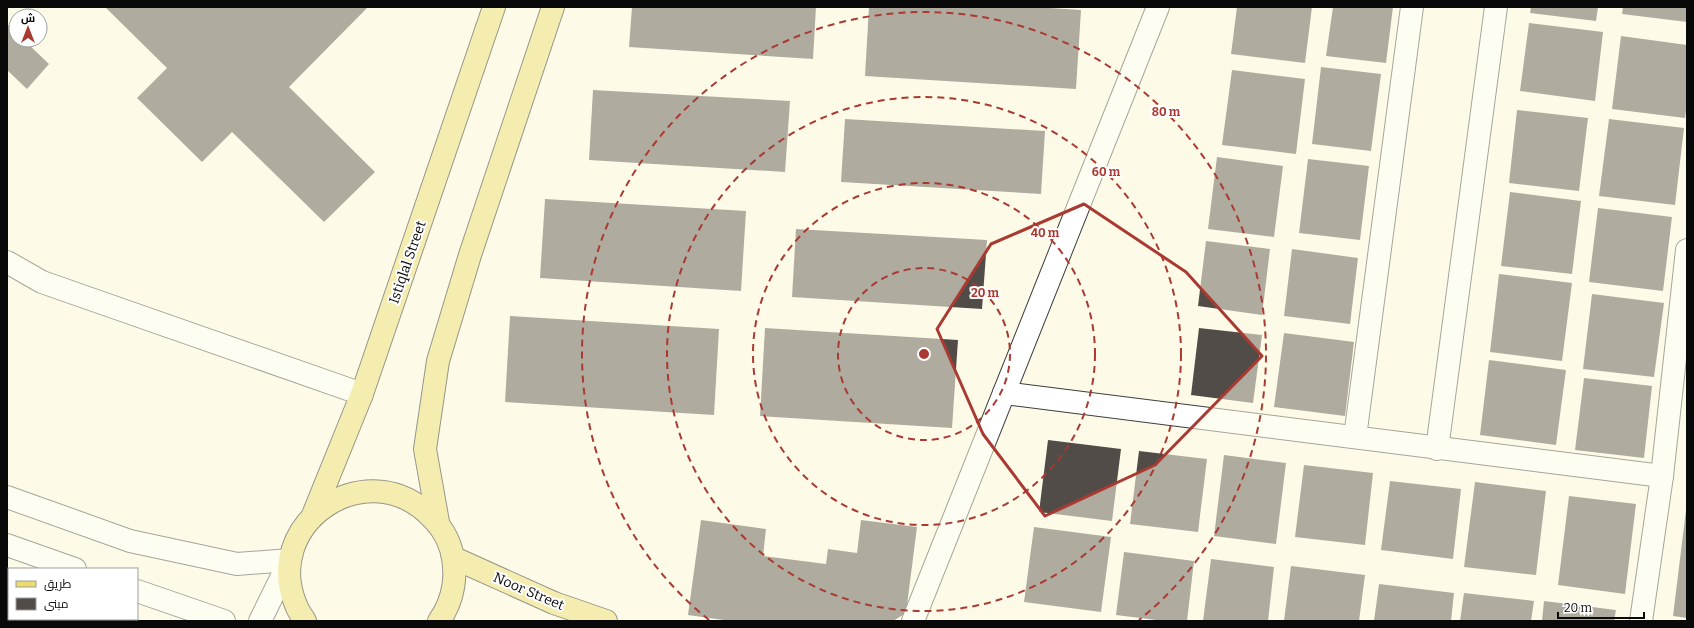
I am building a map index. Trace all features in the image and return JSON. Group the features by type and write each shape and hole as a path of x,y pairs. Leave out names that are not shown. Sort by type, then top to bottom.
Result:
{"main road":[{"name":"Istiqlal Street","path":"313,515 362,394 494,7"},
{"path":"438,522 425,449 438,362 470,255 553,7"},
{"path":"305,621 296,605 290,583 290,560 294,544 302,528 313,515 336,499 363,491 391,492 417,503 438,522 448,539 454,558 454,585 446,610 438,621"},
{"name":"Noor Street","path":"454,558 554,603 606,621"}],"street":[{"path":"913,621 1158,7"},
{"path":"1355,437 1412,7"},
{"path":"1437,449 1496,7"},
{"path":"1641,621 1662,476 1687,250"},
{"path":"7,262 42,282 362,394"},
{"path":"1004,393 1355,437 1437,449 1662,476"},
{"path":"7,497 137,542 237,564 290,560"},
{"path":"7,545 72,568"},
{"path":"260,621 290,560"},
{"path":"138,590 224,621"}],"highlighted area":[{"path":"1084,204 1186,272 1262,356 1155,465 1045,516 983,434 937,329 991,244"}],"building":[{"path":"105,7 366,7 367,8 289,87 375,172 324,222 232,132 202,162 137,98 167,68"},
{"path":"632,7 816,7 813,59 629,47"},
{"path":"869,7 1034,7 1081,10 1076,89 865,76"},
{"path":"1237,7 1312,7 1305,63 1231,54"},
{"path":"1333,7 1393,7 1386,63 1326,56"},
{"path":"1531,7 1598,7 1596,21 1530,13"},
{"path":"1623,7 1687,7 1687,22 1622,14"},
{"path":"1529,23 1603,32 1595,101 1520,91"},
{"path":"7,24 8,48 32,48 49,64 27,89 7,70"},
{"path":"1621,36 1687,45 1687,103 1685,118 1612,109"},
{"path":"1321,67 1381,74 1371,151 1312,144"},
{"path":"1232,70 1305,79 1296,154 1222,145"},
{"path":"593,90 790,101 785,172 589,160"},
{"path":"1517,110 1588,118 1579,191 1509,183"},
{"path":"845,119 1045,131 1041,194 841,182"},
{"path":"1609,119 1684,128 1675,205 1599,196"},
{"path":"1217,157 1283,166 1274,237 1208,229"},
{"path":"1308,159 1369,166 1360,240 1299,233"},
{"path":"1510,192 1581,201 1572,274 1501,266"},
{"path":"545,199 746,211 741,291 540,278"},
{"path":"1598,208 1672,217 1663,291 1589,282"},
{"path":"796,229 987,240 982,309 792,297"},
{"path":"1206,241 1270,249 1262,315 1198,306"},
{"path":"1292,249 1358,258 1350,324 1284,316"},
{"path":"1499,274 1572,283 1562,361 1490,352"},
{"path":"1592,294 1664,303 1654,377 1583,369"},
{"path":"510,316 719,329 714,415 505,402"},
{"path":"765,328 958,340 952,428 760,416"},
{"path":"1199,328 1262,335 1253,403 1191,395"},
{"path":"1284,333 1354,342 1345,416 1274,407"},
{"path":"1489,360 1566,370 1556,445 1480,435"},
{"path":"1584,378 1652,386 1644,458 1575,450"},
{"path":"1048,440 1121,449 1112,521 1039,512"},
{"path":"1139,451 1207,459 1198,532 1130,524"},
{"path":"1224,455 1286,463 1276,544 1214,536"},
{"path":"1304,465 1373,473 1365,545 1295,537"},
{"path":"1390,481 1461,489 1453,559 1381,550"},
{"path":"1475,482 1546,491 1536,575 1464,567"},
{"path":"1569,496 1636,504 1625,594 1558,585"},
{"path":"1687,510 1687,618 1673,616"},
{"path":"701,520 766,529 763,556 826,564 828,549 857,553 861,520 917,527 906,613 893,621 731,621 688,615"},
{"path":"1034,527 1111,537 1101,612 1024,602"},
{"path":"1124,552 1194,561 1187,621 1164,621 1116,615"},
{"path":"1211,559 1274,567 1268,621 1203,621"},
{"path":"1291,566 1365,575 1359,621 1284,621"},
{"path":"1379,584 1454,593 1451,621 1374,621"},
{"path":"1464,593 1534,601 1531,621 1460,621"},
{"path":"1544,601 1616,610 1614,621 1542,621"}]}
